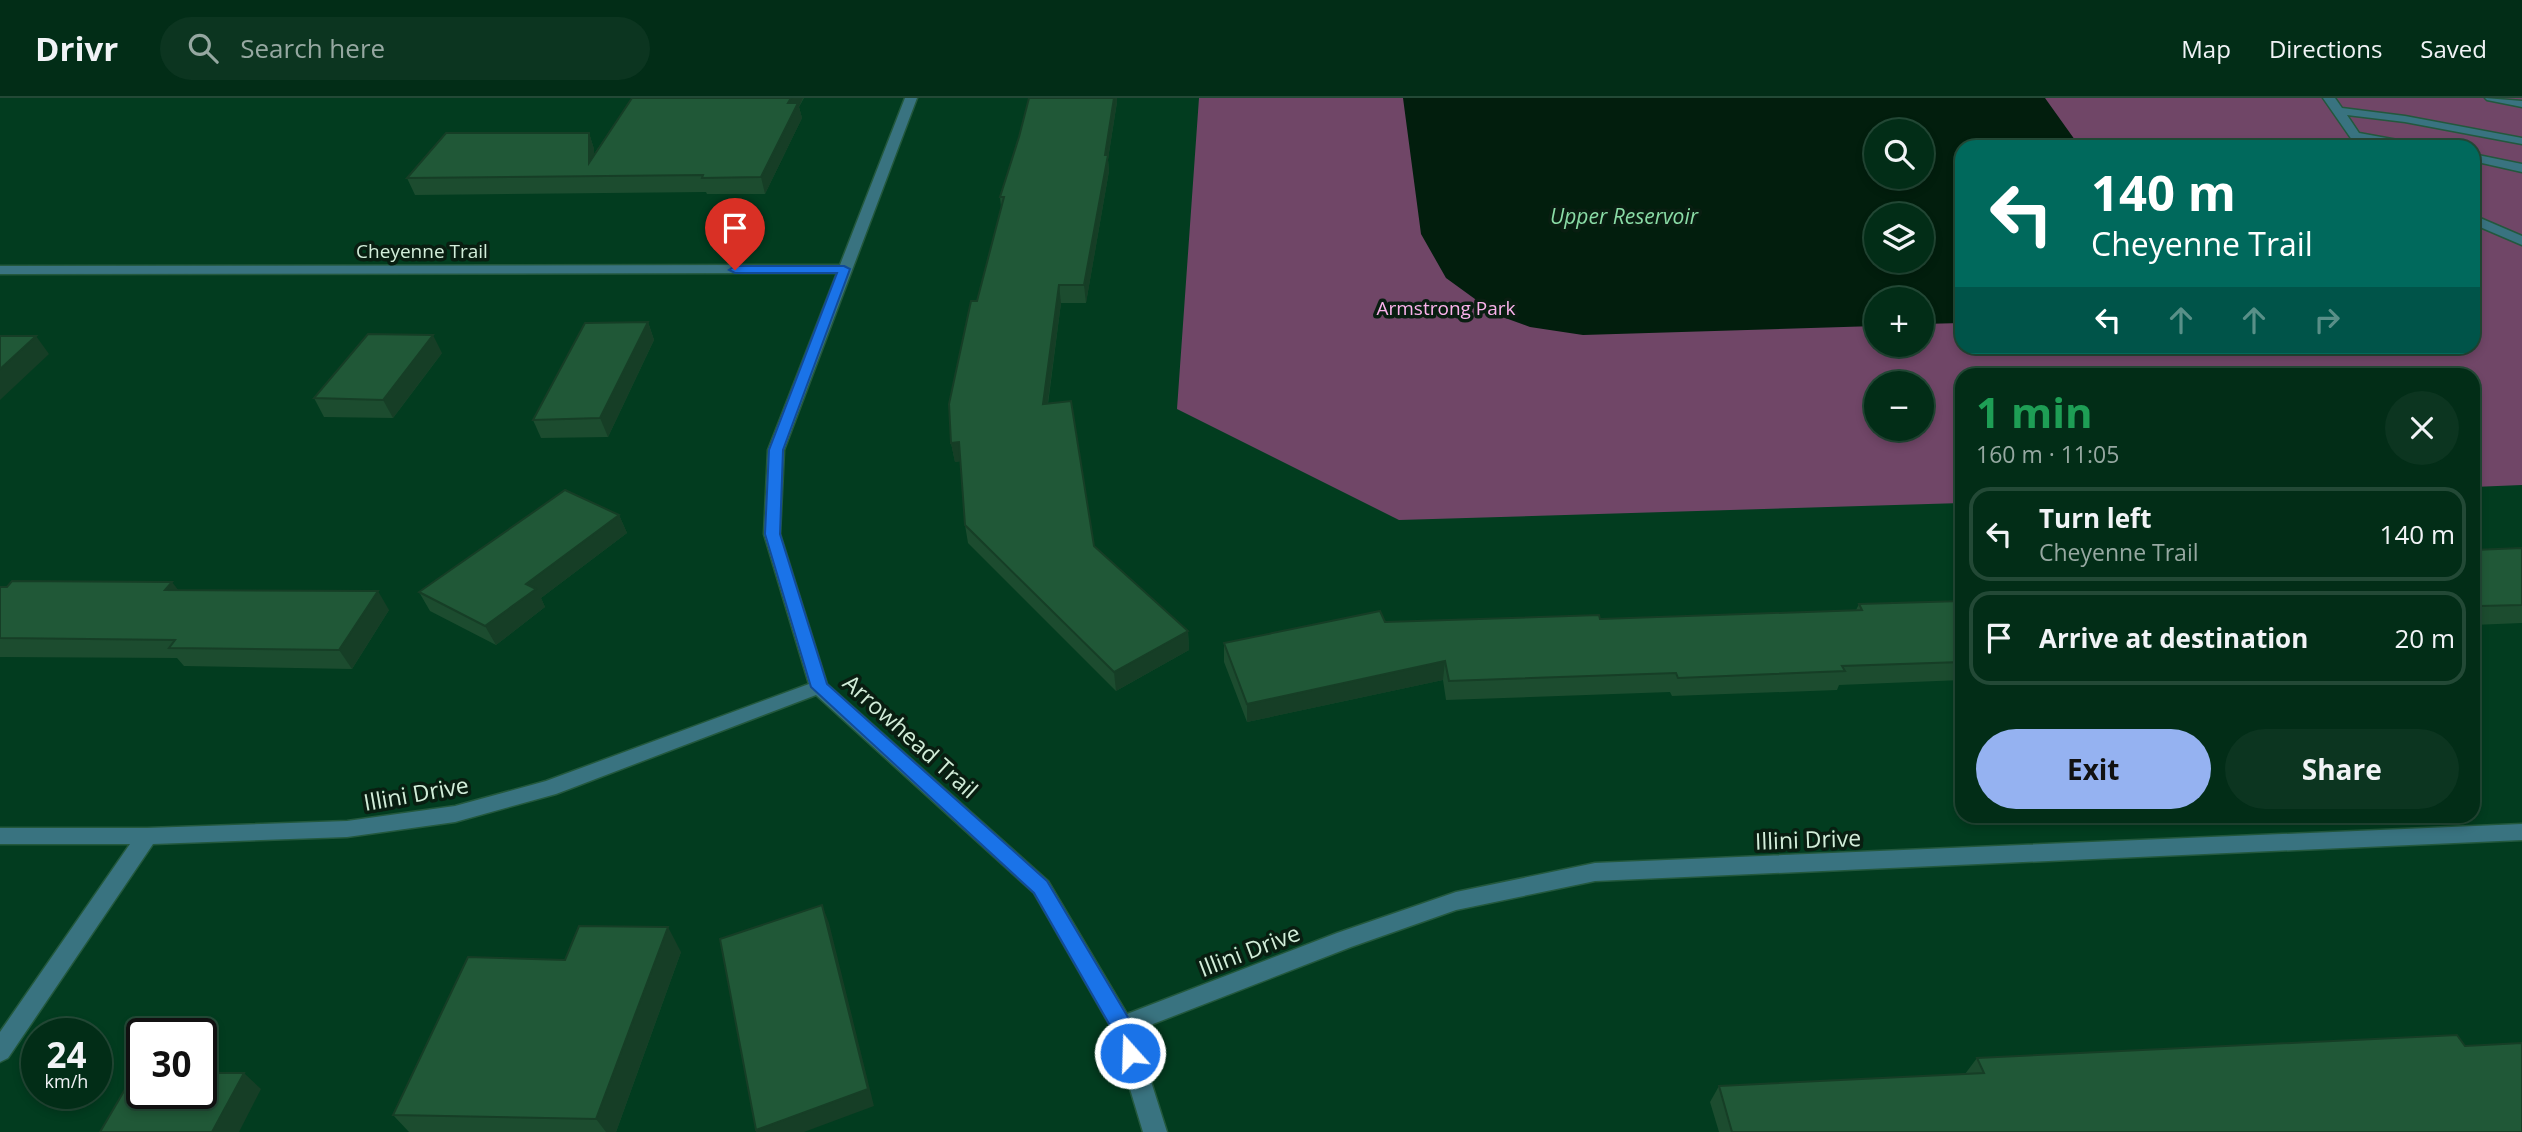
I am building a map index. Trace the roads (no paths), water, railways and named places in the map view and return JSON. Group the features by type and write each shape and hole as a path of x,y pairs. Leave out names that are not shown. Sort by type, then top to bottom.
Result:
{"street":[{"name":"Arrowhead Trail","path":"911,98 776,450 772,534 819,687 1041,887 1122,1026 1155,1132"},
{"path":"2329,98 2359,140"},
{"path":"2491,98 2522,104"},
{"path":"2338,111 2416,121 2522,141"},
{"path":"2356,136 2377,140"},
{"path":"2480,159 2522,168"},
{"path":"2480,222 2522,241"},
{"name":"Cheyenne Trail","path":"0,270 844,269"},
{"name":"Illini Drive","path":"0,836 147,836 347,829 455,814 549,788 819,687"},
{"name":"Illini Drive","path":"1122,1026 1345,940 1456,901 1595,872 2522,832"},
{"path":"0,1051 147,836"}],"water":[{"name":"Upper Reservoir","path":"1403,98 2045,98 2075,140 1955,140 1955,323 1934,324 1934,287 1864,287 1864,326 1583,335 1530,327 1497,315 1446,278 1421,234"}],"park label":[{"name":"Armstrong Park","path":"1446,308"}]}
